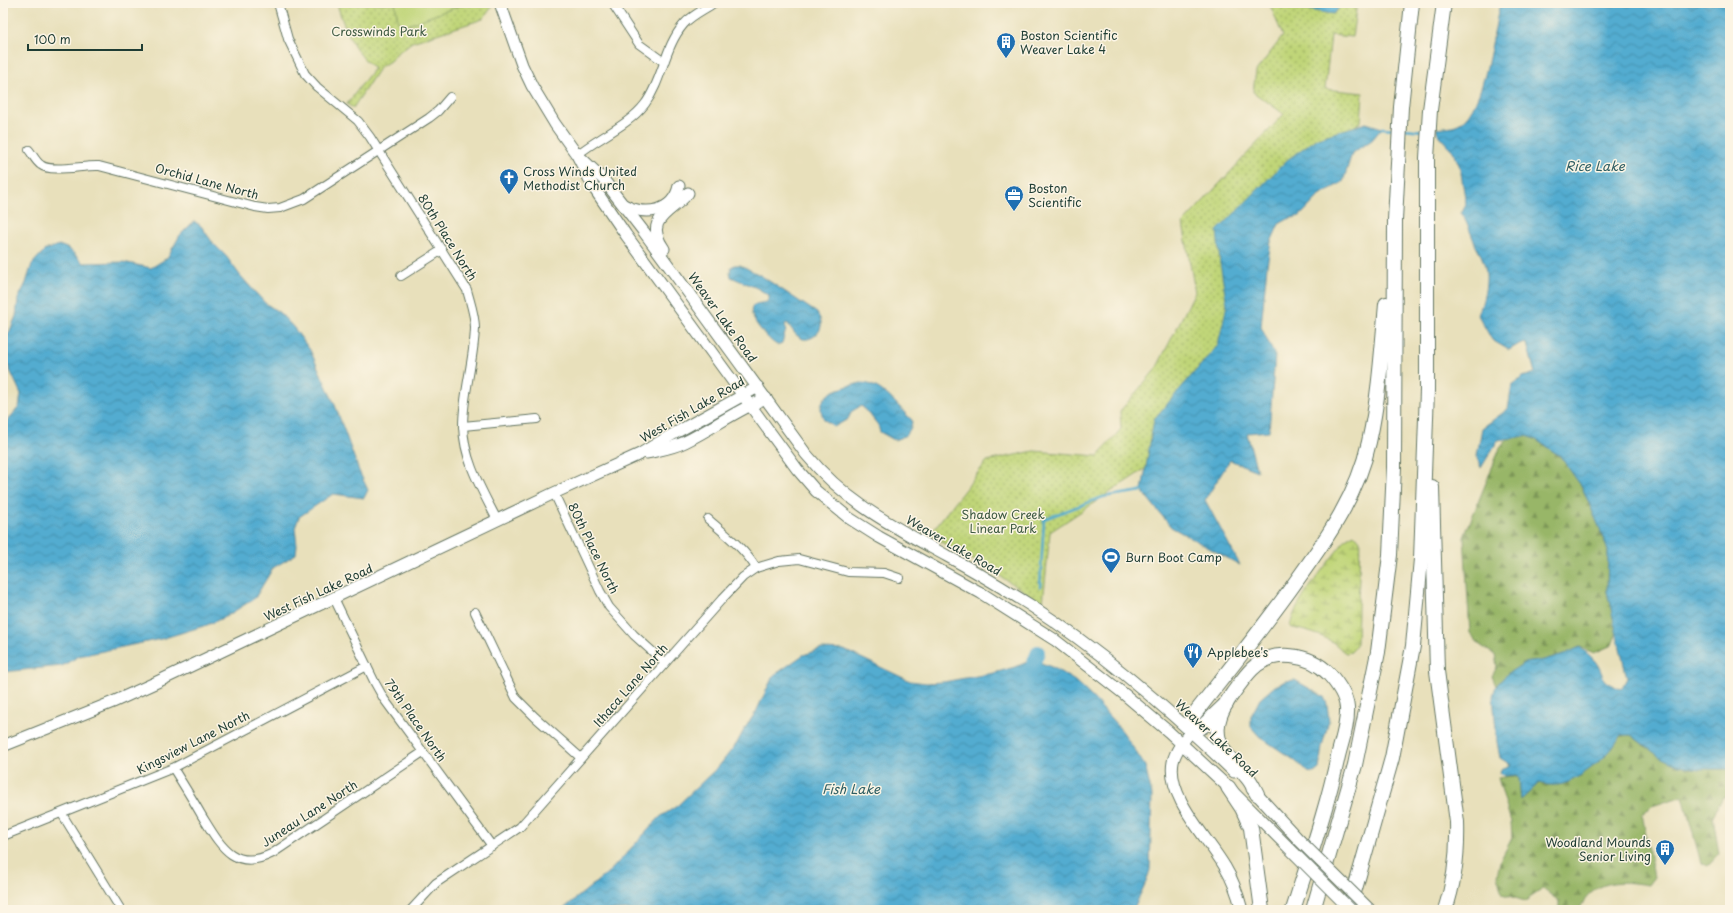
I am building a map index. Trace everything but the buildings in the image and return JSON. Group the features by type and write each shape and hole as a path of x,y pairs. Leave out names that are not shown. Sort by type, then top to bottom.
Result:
{"highway":[{"path":"1313,910 1355,765 1378,652 1388,570 1394,467 1394,220 1401,107 1412,3"},
{"path":"1444,3 1430,110 1426,158 1428,390 1433,495 1437,671 1458,838 1455,876 1445,910"},
{"path":"1302,910 1329,824 1352,734 1354,718 1351,697 1341,678 1320,658 1302,650 1285,649 1267,653 1257,659 1253,668 1226,704 1203,726 1191,731 1192,717 1281,603 1330,534 1350,499 1369,442 1378,386 1394,220"},
{"path":"1350,910 1392,758 1413,646 1421,559 1428,390"},
{"path":"1253,668 1275,657 1300,657 1313,662 1324,669 1334,680 1342,692 1347,707 1346,723 1333,781 1293,910"},
{"path":"1226,704 1219,718 1217,731 1219,742 1225,754 1247,777 1257,794"},
{"path":"1228,787 1242,808 1251,828 1262,910"}],"main road":[{"name":"Weaver Lake Road","path":"500,3 520,61 532,86 577,155 594,188 750,405 797,469 816,491 836,509 879,537 981,593 1055,640 1130,698 1228,787 1350,910"},
{"name":"Weaver Lake Road","path":"577,155 603,179 814,464 829,481 847,496 881,519 974,571 1031,606 1075,636 1130,679 1191,731 1257,794 1299,840 1370,910"},
{"path":"623,205 635,210 646,212 655,211 672,202 683,190 682,201 664,213 657,229 658,240 670,257 679,280"},
{"name":"West Fish Lake Road","path":"3,746 113,702 640,454 742,394 758,387"},
{"name":"West Fish Lake Road","path":"640,454 664,450 684,442 750,405 766,398"},
{"path":"1191,731 1181,744 1173,761 1172,776 1175,788 1184,806 1234,883 1242,910"}],"street":[{"name":"80th Place North","path":"278,3 288,39 305,74 317,87 358,121 379,150 467,290 473,309 475,328 464,408 463,426 465,446 470,464 498,520"},
{"path":"612,3 639,44 664,62"},
{"path":"577,155 638,113 647,102 654,88 678,32 692,17 714,3"},
{"name":"Orchid Lane North","path":"30,150 40,165 48,169 86,165 99,166 268,209 284,207 304,198 438,111 450,97"},
{"path":"401,276 442,250"},
{"path":"463,426 537,419"},
{"name":"80th Place North","path":"554,494 609,607 630,630 666,663"},
{"path":"708,518 742,549 756,568"},
{"name":"Ithaca Lane North","path":"412,910 436,883 520,827 734,587 756,568 779,561 799,559 848,572 887,573 899,578"},
{"name":"79th Place North","path":"334,598 384,698 492,846"},
{"path":"475,612 516,698 581,758"},
{"name":"Kingsview Lane North","path":"3,836 62,814 173,768 367,666"},
{"name":"Juneau Lane North","path":"173,768 224,850 242,859 253,860 263,858 273,853 423,752"},
{"path":"62,814 121,910"}],"green space":[{"name":"Crosswinds Park","path":"337,3 490,3 492,7 483,19 412,42 396,54 390,61 380,67 353,108 347,104 374,68 355,47 342,21"},
{"path":"395,3 467,3 399,28"},
{"name":"Shadow Creek Linear Park","path":"1269,3 1357,3 1352,37 1331,35 1325,89 1363,93 1361,122 1305,157 1166,455 1050,532 1043,603 987,568 929,535 987,461 1034,451 1098,456 1121,429 1120,411 1156,369 1195,292 1183,223 1284,114 1253,92 1256,71 1283,36"},
{"path":"1526,436 1535,439 1560,456 1582,487 1608,551 1607,592 1617,632 1612,645 1594,653 1580,647 1567,653 1544,660 1524,663 1507,674 1496,686 1492,676 1497,667 1495,655 1480,645 1470,633 1464,537 1500,448 1510,437"},
{"path":"1354,534 1360,541 1357,643 1351,652 1346,653 1336,644 1324,637 1290,627 1298,606 1305,594 1347,538"},
{"path":"1622,735 1631,735 1646,747 1688,768 1730,769 1730,796 1723,797 1713,816 1719,854 1708,866 1701,863 1683,796 1652,806 1642,814 1654,877 1648,885 1627,882 1608,884 1592,892 1579,910 1559,910 1559,901 1543,889 1525,901 1502,894 1497,875 1501,859 1512,838 1511,822 1498,778 1517,775 1519,778 1521,800 1539,783 1560,785 1581,775 1605,756"}],"water":[{"path":"1297,3 1341,3 1341,6 1333,14 1302,9"},
{"name":"Rice Lake","path":"1500,3 1730,3 1730,769 1699,769 1679,766 1660,757 1631,735 1622,735 1605,756 1581,775 1560,785 1539,783 1521,800 1519,778 1517,775 1504,776 1500,773 1501,769 1511,765 1500,758 1493,696 1496,686 1507,674 1524,663 1544,660 1567,653 1580,647 1598,665 1608,683 1621,689 1627,678 1607,592 1608,551 1582,487 1560,456 1535,439 1526,436 1498,440 1481,468 1477,455 1482,428 1508,409 1512,385 1523,377 1535,373 1527,344 1521,343 1509,350 1492,340 1478,315 1485,288 1485,267 1461,213 1466,204 1460,167 1453,151 1439,136 1436,128 1452,126 1460,123 1469,114 1476,102 1487,68"},
{"path":"1366,123 1382,128 1372,140 1352,153 1343,182 1321,194 1300,216 1288,219 1279,224 1271,242 1261,327 1275,356 1269,431 1247,433 1257,471 1230,460 1205,500 1240,565 1171,527 1142,491 1154,419 1218,345 1227,305 1220,263 1217,231 1287,160 1317,138"},
{"path":"194,221 201,226 213,243 226,256 239,274 265,303 280,313 294,328 310,350 335,405 359,471 368,490 364,498 333,494 299,517 295,528 297,545 296,554 273,568 255,598 227,616 207,625 161,639 79,656 62,666 3,672 3,423 6,422 19,407 21,394 3,355 3,341 9,333 16,316 18,299 26,283 32,264 45,250 59,245 69,249 84,263 123,262 151,268 167,258 180,235"},
{"path":"740,265 760,275 817,313 821,320 820,330 814,336 803,339 796,334 787,323 785,324 786,330 782,343 777,345 773,342 763,333 754,320 752,314 754,305 767,302 770,296 757,288 731,277 731,267"},
{"path":"861,383 869,384 883,391 912,420 911,427 905,436 894,440 880,432 878,425 861,406 852,411 848,419 834,427 824,419 821,407 826,397 836,390"},
{"name":"Fish Lake","path":"822,649 844,650 910,681 926,683 943,682 994,673 1027,662 1039,662 1054,668 1075,681 1094,699 1123,732 1145,766 1152,795 1150,870 1133,910 562,910 611,870 660,817 677,806 719,766 737,743 756,712 773,676 803,655"},
{"path":"1295,680 1324,697 1327,704 1329,721 1322,746 1319,769 1314,773 1308,772 1294,760 1260,737 1251,727 1251,716 1260,699 1275,686 1286,681"}],"waterway":[{"path":"1382,128 1396,129"},
{"path":"1405,129 1423,131"},
{"path":"1040,587 1044,519 1103,497 1142,491"},
{"path":"1027,680 1038,652"}],"place":[{"name":"Boston Scientific Weaver Lake 4","path":"1006,59"},
{"name":"Cross Winds United Methodist Church","path":"509,195"},
{"name":"Boston Scientific","path":"1014,212"},
{"name":"Burn Boot Camp","path":"1111,574"},
{"name":"Applebee's","path":"1193,669"},
{"name":"Woodland Mounds Senior Living","path":"1665,866"}]}
